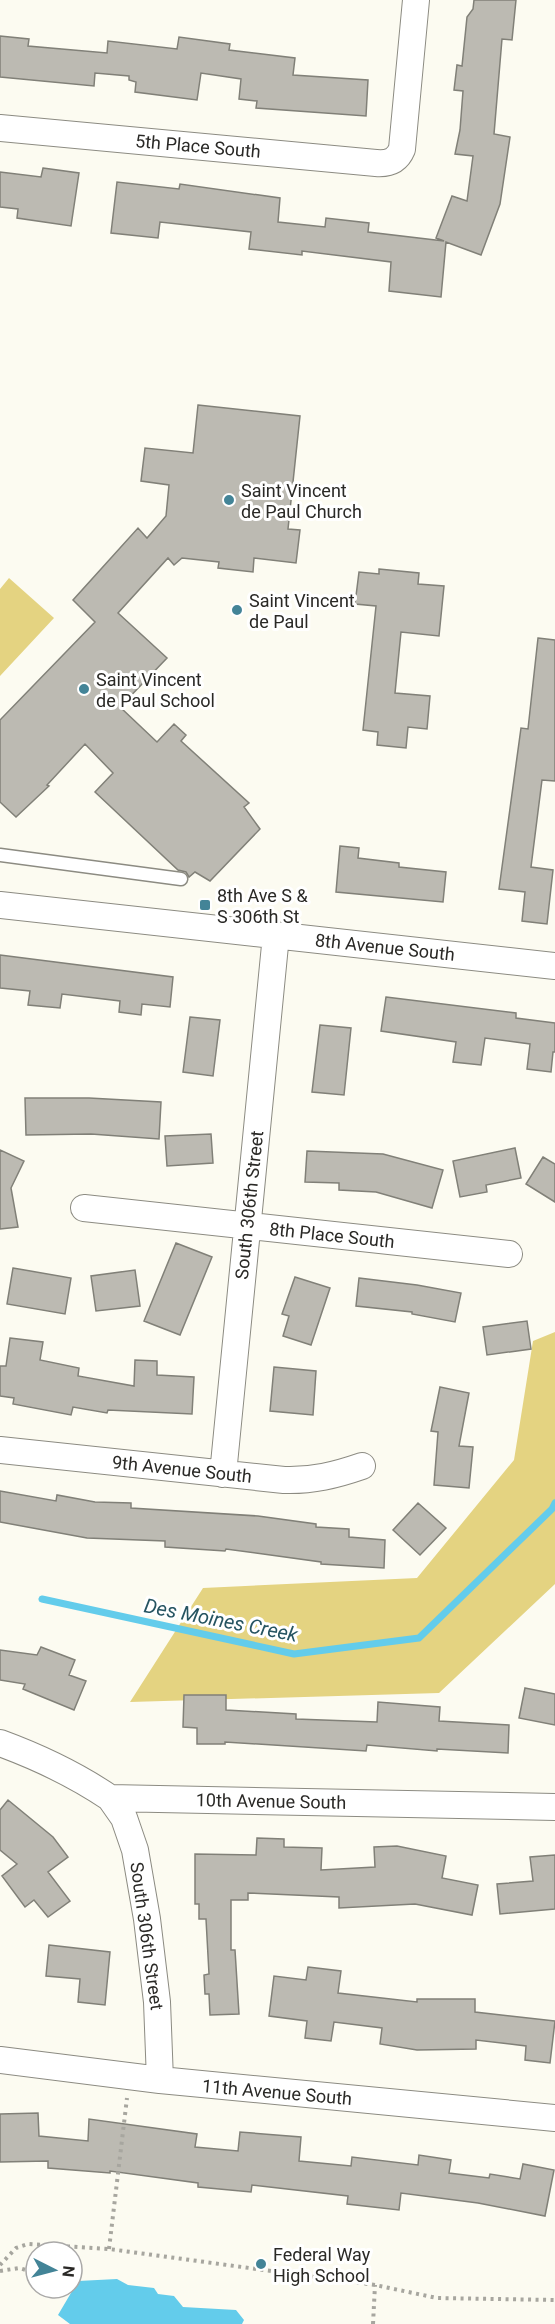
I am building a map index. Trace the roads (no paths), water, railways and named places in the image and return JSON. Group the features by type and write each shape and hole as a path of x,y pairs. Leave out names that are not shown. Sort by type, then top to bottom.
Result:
{"street":[{"name":"5th Place South","path":"0,128 387,163 396,159 402,149 416,0"},
{"name":"8th Avenue South","path":"0,905 555,966"},
{"name":"South 306th Street","path":"223,1474 276,936"},
{"name":"8th Place South","path":"84,1208 509,1254"},
{"name":"9th Avenue South","path":"0,1450 298,1481 339,1474 362,1466"},
{"path":"0,1743 27,1753 72,1775 110,1798"},
{"name":"South 306th Street","path":"110,1798 124,1818 135,1850 147,1918 157,2002 160,2080"},
{"name":"10th Avenue South","path":"110,1798 555,1807"},
{"name":"11th Avenue South","path":"0,2060 160,2080 555,2118"}],"lane":[{"path":"0,855 181,879"}],"water":[{"path":"117,2279 128,2285 154,2288 158,2294 174,2296 183,2307 236,2310 244,2320 242,2324 70,2324 58,2315 67,2300 84,2300 84,2281"}],"waterway":[{"name":"Des Moines Creek","path":"42,1599 294,1654 419,1638 552,1509 555,1503"}],"place":[{"name":"Saint Vincent de Paul Church","path":"229,500"},
{"name":"Saint Vincent de Paul","path":"237,610"},
{"name":"Saint Vincent de Paul School","path":"84,689"},
{"name":"8th Ave S & S 306th St","path":"205,905"},
{"name":"Federal Way High School","path":"261,2264"}]}
